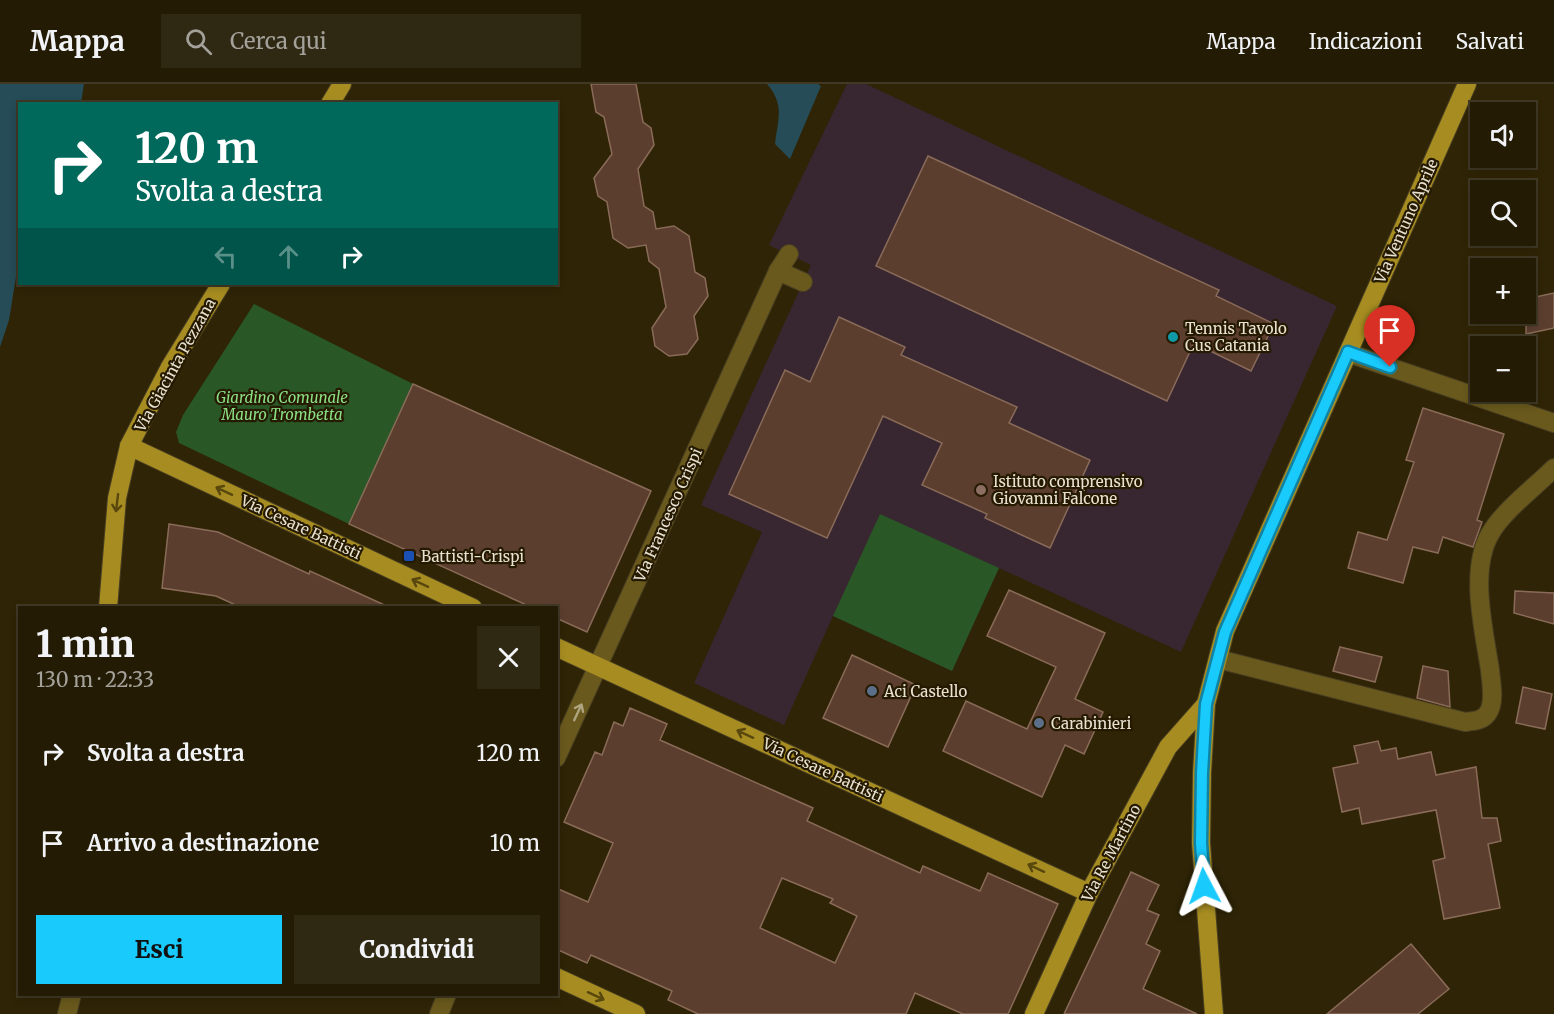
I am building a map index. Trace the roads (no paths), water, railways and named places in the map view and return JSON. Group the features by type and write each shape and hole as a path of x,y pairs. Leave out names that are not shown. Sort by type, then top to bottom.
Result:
{"main road":[{"path":"331,102 342,84"},
{"name":"Via Ventuno Aprile","path":"1214,1014 1201,843 1202,773 1206,704 1225,632 1467,84"},
{"name":"Via Giacinta Pezzana","path":"108,606 117,498 129,446 170,368 220,285"},
{"name":"Via Cesare Battisti","path":"129,446 469,606"},
{"name":"Via Cesare Battisti","path":"558,648 1089,892"},
{"name":"Via Re Martino","path":"1034,1014 1089,892 1168,747 1206,704"},
{"path":"558,978 636,1014"}],"street":[{"name":"Via Francesco Crispi","path":"558,754 600,667 778,272 789,254"},
{"path":"778,272 803,282"},
{"path":"1348,352 1554,423"},
{"path":"1218,658 1465,722 1479,721 1489,711 1492,688 1479,589 1480,563 1490,534 1508,512 1554,468"},
{"path":"67,1014 72,996"},
{"path":"439,1014 446,996"}],"water":[{"path":"0,84 84,84 81,102 18,102 18,276 9,320 0,347"},
{"path":"767,84 818,84 821,86 790,159 775,144 779,112 773,92"}],"place":[{"name":"Tennis Tavolo Cus Catania","path":"1173,337"},
{"name":"Istituto comprensivo Giovanni Falcone","path":"981,490"},
{"name":"Battisti-Crispi","path":"409,556"},
{"name":"Aci Castello","path":"872,691"},
{"name":"Carabinieri","path":"1039,723"}],"park label":[{"name":"Giardino Comunale Mauro Trombetta","path":"282,406"}]}
